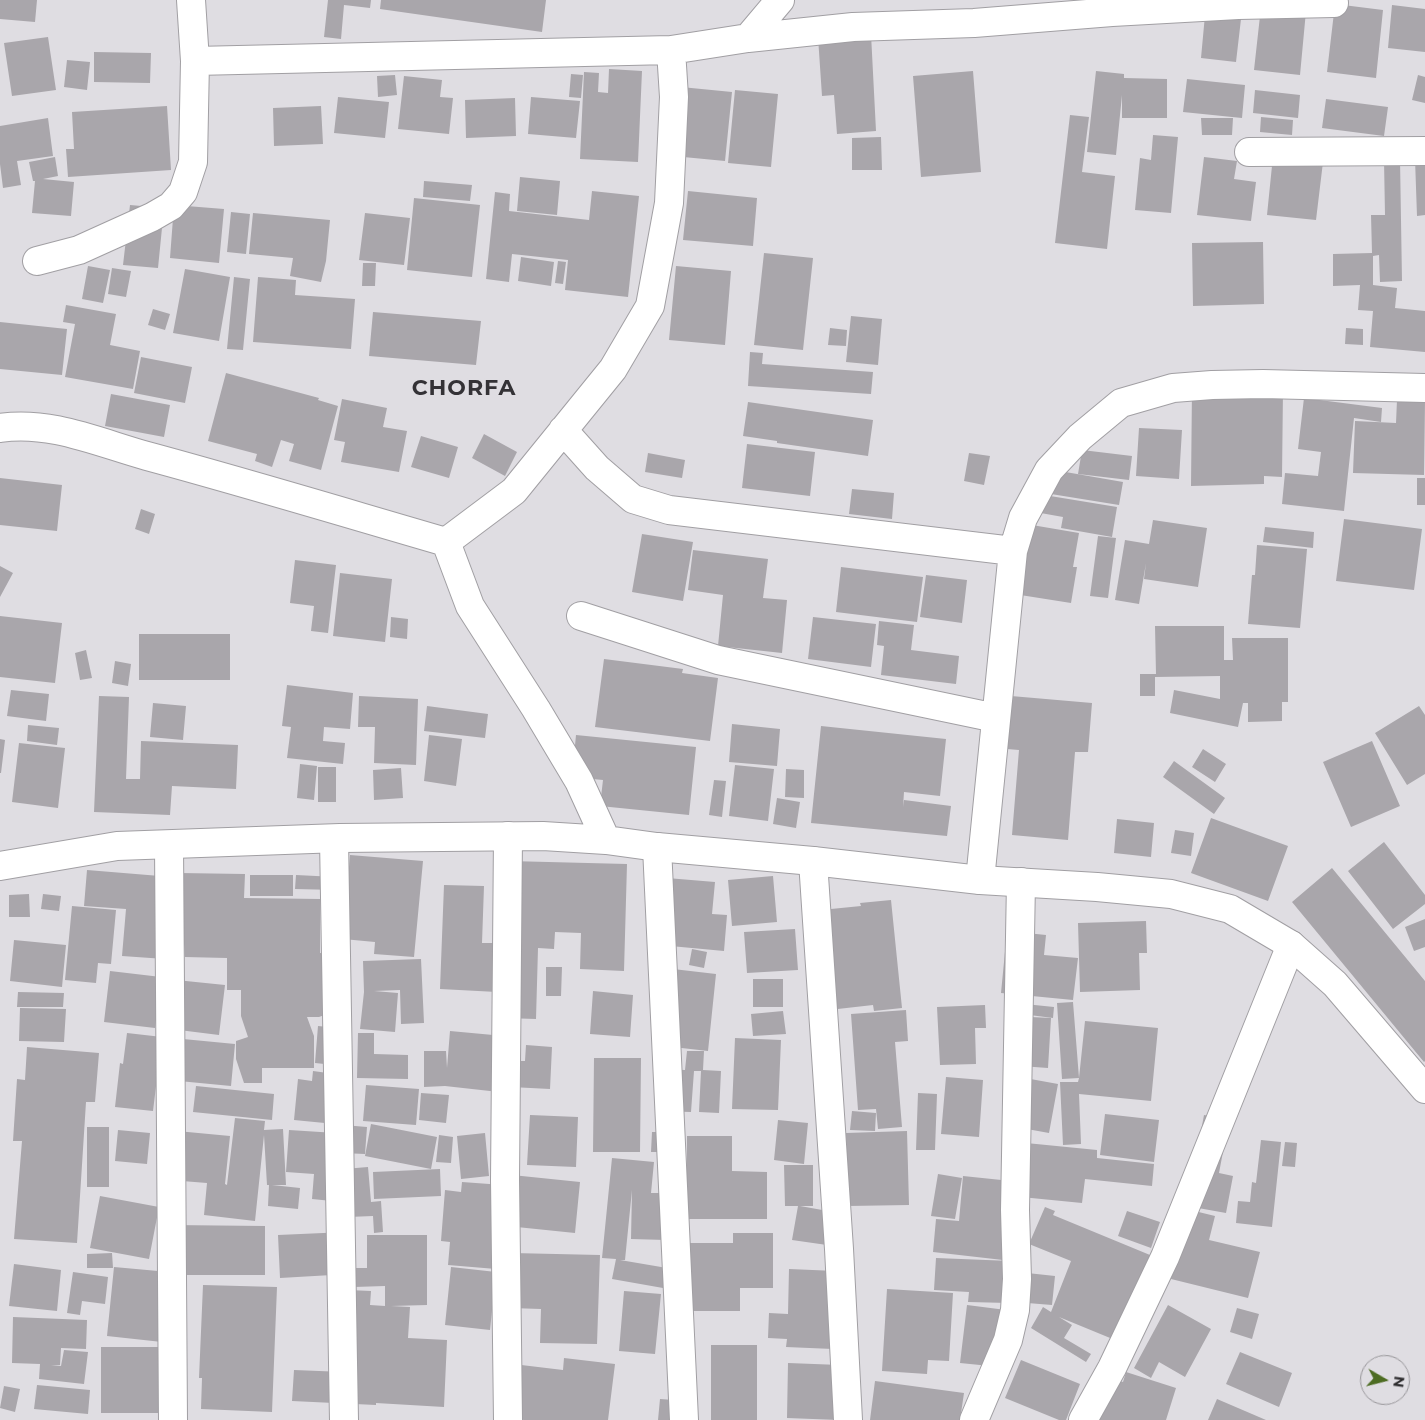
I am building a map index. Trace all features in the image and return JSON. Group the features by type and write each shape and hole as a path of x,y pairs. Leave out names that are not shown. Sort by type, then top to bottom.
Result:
{"street":[{"path":"37,261 79,250 152,217 171,206 183,192 193,162 195,61 191,0"},
{"path":"748,38 780,0"},
{"path":"195,61 671,50 748,38 852,27 974,22 1238,5 1334,2"},
{"path":"446,542 514,491 613,369 650,306 668,203 674,97 671,50"},
{"path":"1250,152 1425,151"},
{"path":"980,880 1013,551 1023,518 1049,470 1080,437 1121,403 1173,388 1263,384 1425,388"},
{"path":"0,428 12,426 60,430 446,542"},
{"path":"563,430 597,468 633,499 669,510 1013,551"},
{"path":"446,542 470,606 579,780 606,840"},
{"path":"581,616 718,660 996,718"},
{"path":"508,836 505,1180 508,1420"},
{"path":"0,866 117,846 334,838 508,836 606,840 657,847 813,861 980,880 1097,887 1171,894 1230,909 1291,945 1335,984 1425,1089"},
{"path":"334,838 344,1420"},
{"path":"169,845 173,1420"},
{"path":"657,847 684,1420"},
{"path":"813,861 839,1249 848,1420"},
{"path":"974,1420 1008,1340 1015,1310 1017,1279 1015,1210 1022,882"},
{"path":"1083,1420 1112,1368 1165,1257 1291,945"}],"building":[{"path":"0,0 37,0 35,22 0,19"},
{"path":"328,0 371,0 370,8 344,5 341,39 324,37"},
{"path":"381,0 546,0 542,32 380,9"},
{"path":"1335,4 1383,10 1376,78 1327,72"},
{"path":"1392,5 1425,9 1425,52 1388,48"},
{"path":"1261,7 1306,11 1300,75 1254,70"},
{"path":"1205,15 1241,19 1236,62 1201,58"},
{"path":"871,34 876,131 837,134 834,95 822,96 818,37"},
{"path":"48,37 56,90 12,96 4,43"},
{"path":"94,52 151,53 150,83 94,82"},
{"path":"67,60 90,62 87,90 64,87"},
{"path":"609,69 642,71 638,162 580,159 584,72 599,73 598,92 608,93"},
{"path":"973,71 981,172 921,177 913,76"},
{"path":"1096,71 1124,74 1124,78 1167,79 1167,118 1122,118 1122,95 1116,155 1087,152"},
{"path":"571,74 583,75 581,98 569,97"},
{"path":"395,75 397,95 378,97 377,76"},
{"path":"1418,75 1425,77 1425,103 1412,100"},
{"path":"404,76 442,80 440,97 453,98 449,134 398,129"},
{"path":"1187,79 1245,85 1242,118 1183,112"},
{"path":"681,87 732,92 725,161 673,156"},
{"path":"735,90 778,94 771,167 728,163"},
{"path":"1255,90 1300,95 1298,118 1253,113"},
{"path":"338,97 389,102 385,138 334,133"},
{"path":"531,97 580,101 576,138 528,134"},
{"path":"515,98 516,136 466,138 465,100"},
{"path":"1326,99 1388,107 1384,136 1322,128"},
{"path":"167,106 171,170 68,177 66,149 74,149 72,112"},
{"path":"321,106 323,144 274,146 273,108"},
{"path":"1070,115 1089,117 1082,172 1115,176 1107,249 1055,243"},
{"path":"1261,117 1293,120 1292,135 1260,132"},
{"path":"48,118 53,156 17,161 21,185 3,188 0,164 0,126"},
{"path":"1201,118 1233,118 1232,135 1202,135"},
{"path":"1153,135 1178,137 1171,213 1135,210 1140,158 1151,160"},
{"path":"881,137 882,170 852,170 852,138"},
{"path":"1273,156 1323,162 1316,220 1267,215"},
{"path":"55,157 58,176 43,179 74,182 71,216 32,213 35,181 33,181 29,162"},
{"path":"1204,157 1237,161 1234,179 1256,182 1251,221 1197,215"},
{"path":"1400,159 1402,281 1380,282 1379,255 1373,256 1373,285 1397,288 1395,308 1425,311 1425,352 1370,347 1373,311 1358,310 1360,285 1333,286 1333,254 1372,253 1371,215 1385,215 1384,160"},
{"path":"1415,159 1425,159 1425,215 1417,216"},
{"path":"520,177 560,181 557,215 517,211"},
{"path":"424,181 472,185 470,201 423,197"},
{"path":"592,191 639,196 628,297 565,290 568,260 512,254 509,282 486,279 495,192 510,194 509,211 589,220"},
{"path":"688,191 757,198 753,246 683,240"},
{"path":"414,198 480,205 472,277 407,270"},
{"path":"130,205 164,208 158,268 123,265"},
{"path":"174,205 224,209 219,263 170,258"},
{"path":"231,212 250,214 246,254 227,252"},
{"path":"253,213 330,220 326,261 321,282 290,276 293,258 249,254"},
{"path":"365,213 410,218 404,265 359,260"},
{"path":"1263,242 1264,304 1193,306 1192,243"},
{"path":"764,253 813,258 803,350 754,345"},
{"path":"521,257 554,262 551,286 518,281"},
{"path":"558,261 566,262 563,284 555,283"},
{"path":"363,263 376,263 375,286 362,286"},
{"path":"88,266 110,270 103,303 82,299"},
{"path":"676,266 731,271 725,345 669,340"},
{"path":"112,268 131,271 126,297 108,294"},
{"path":"185,269 230,277 219,341 173,333"},
{"path":"234,277 250,279 243,350 227,349"},
{"path":"258,277 296,280 295,295 355,299 351,349 253,342"},
{"path":"66,305 116,314 110,345 140,351 133,389 65,377 75,324 63,322"},
{"path":"153,309 170,314 165,330 148,325"},
{"path":"373,312 481,321 476,365 369,356"},
{"path":"851,316 882,319 878,365 846,362"},
{"path":"0,322 67,329 62,375 0,369"},
{"path":"830,328 847,330 846,346 828,345"},
{"path":"1346,328 1363,329 1363,345 1345,344"},
{"path":"750,352 763,353 762,364 873,372 871,394 748,386"},
{"path":"141,357 192,367 185,403 134,393"},
{"path":"226,373 319,398 318,400 338,406 321,470 289,461 294,444 281,440 272,467 255,461 257,454 208,441"},
{"path":"1192,388 1283,389 1282,477 1264,476 1264,484 1191,486"},
{"path":"111,394 170,405 164,437 105,426"},
{"path":"1304,398 1382,408 1381,422 1354,418 1344,511 1282,504 1285,473 1318,476 1321,452 1298,449"},
{"path":"342,399 387,408 383,427 407,431 399,472 341,462 345,442 334,440"},
{"path":"1397,400 1425,401 1424,475 1353,473 1355,421 1396,423"},
{"path":"748,402 873,420 868,456 777,443 777,441 743,436"},
{"path":"1139,428 1182,430 1179,479 1136,476"},
{"path":"484,434 517,452 505,476 472,458"},
{"path":"421,436 458,447 449,478 411,467"},
{"path":"747,444 815,452 810,496 742,488"},
{"path":"1082,450 1132,456 1129,480 1078,474"},
{"path":"648,453 685,460 682,478 645,472"},
{"path":"969,453 990,456 984,485 964,481"},
{"path":"1054,470 1123,482 1119,505 1051,494"},
{"path":"0,478 62,485 57,531 0,525"},
{"path":"1417,478 1425,478 1425,505 1417,505"},
{"path":"852,489 894,493 892,519 849,514"},
{"path":"1038,494 1117,507 1112,537 1061,528 1063,517 1035,512"},
{"path":"141,509 155,514 149,534 135,529"},
{"path":"1344,519 1422,529 1414,590 1336,581"},
{"path":"1153,520 1207,528 1198,587 1144,579 1146,563 1139,604 1115,600 1125,540 1149,544"},
{"path":"1026,524 1079,533 1073,567 1077,567 1071,603 1014,594"},
{"path":"1265,527 1314,532 1313,548 1263,542"},
{"path":"642,534 693,542 683,601 632,592"},
{"path":"1098,536 1116,538 1108,598 1090,596"},
{"path":"1257,545 1307,549 1300,628 1248,624 1252,575 1255,575"},
{"path":"693,550 768,559 763,598 787,600 782,653 718,646 723,595 688,590"},
{"path":"295,560 336,565 328,633 311,631 314,606 290,603"},
{"path":"0,566 13,573 0,597"},
{"path":"841,567 923,577 917,622 836,612"},
{"path":"340,573 392,579 385,642 333,636"},
{"path":"926,575 967,580 962,623 920,617"},
{"path":"0,616 62,623 55,683 0,677"},
{"path":"391,617 408,619 407,639 390,637"},
{"path":"813,617 876,624 871,667 808,659"},
{"path":"879,621 914,625 911,650 959,656 956,684 881,675 884,646 877,645"},
{"path":"1155,626 1224,626 1224,660 1233,660 1232,638 1288,638 1288,702 1282,702 1282,721 1248,722 1248,703 1243,703 1238,727 1170,713 1174,690 1220,699 1220,676 1155,677 1155,696 1140,696 1140,674 1156,674"},
{"path":"139,634 230,634 230,680 139,680"},
{"path":"86,650 92,678 80,680 75,653"},
{"path":"604,659 683,669 682,673 718,678 710,741 595,727"},
{"path":"115,661 131,664 128,686 112,683"},
{"path":"287,685 353,693 350,729 324,727 323,741 345,743 343,764 287,758 291,727 282,726"},
{"path":"11,690 49,694 46,721 7,716"},
{"path":"99,696 129,697 126,779 140,779 141,741 238,745 236,789 172,786 170,815 94,812"},
{"path":"359,696 418,699 416,765 374,763 375,727 358,727"},
{"path":"1011,696 1092,703 1088,752 1075,752 1068,840 1012,835 1019,750 1007,749"},
{"path":"153,703 186,706 183,740 150,737"},
{"path":"427,706 488,714 485,738 424,731"},
{"path":"1419,706 1425,715 1425,774 1407,785 1375,733"},
{"path":"732,724 780,729 777,766 729,762"},
{"path":"28,725 59,728 57,745 27,741"},
{"path":"821,726 946,739 940,796 904,792 903,807 904,800 951,806 947,836 811,823"},
{"path":"429,735 462,739 456,786 424,781"},
{"path":"576,735 696,747 689,815 600,806 603,780 572,777"},
{"path":"0,739 5,740 1,773 0,773"},
{"path":"1372,741 1400,806 1351,827 1323,762"},
{"path":"19,743 65,748 58,808 12,802"},
{"path":"1203,749 1226,764 1215,782 1192,767"},
{"path":"1174,761 1225,798 1214,814 1163,777"},
{"path":"300,764 317,766 314,800 297,798"},
{"path":"735,765 774,769 768,821 729,816"},
{"path":"318,767 336,767 336,802 318,802"},
{"path":"401,768 403,798 374,800 373,770"},
{"path":"786,769 804,770 804,798 785,797"},
{"path":"714,780 726,781 722,817 709,815"},
{"path":"777,798 800,802 796,828 773,824"},
{"path":"1211,818 1288,846 1268,901 1191,873"},
{"path":"1117,819 1154,823 1151,857 1114,853"},
{"path":"1175,830 1194,833 1191,856 1171,853"},
{"path":"1384,842 1425,895 1425,904 1393,929 1348,871"},
{"path":"350,855 423,861 414,957 374,954 375,942 343,939"},
{"path":"509,861 627,864 624,971 580,969 581,933 555,932 554,949 538,948 536,1019 504,1018"},
{"path":"1332,868 1425,981 1424,1062 1292,902"},
{"path":"87,870 172,877 165,959 122,956 126,909 84,906"},
{"path":"179,873 245,874 244,898 320,899 320,953 332,953 333,1012 319,1017 307,1017 314,1036 314,1068 262,1068 262,1083 244,1083 236,1059 236,1041 248,1037 241,1016 241,990 227,990 227,958 185,957"},
{"path":"250,875 293,875 293,896 250,896"},
{"path":"296,875 336,877 336,890 295,889"},
{"path":"773,876 777,922 732,926 728,880"},
{"path":"655,877 715,882 712,914 727,915 724,951 649,944"},
{"path":"444,885 484,886 482,943 499,943 497,992 440,989"},
{"path":"29,894 30,917 9,917 9,895"},
{"path":"43,894 61,896 59,911 41,909"},
{"path":"891,900 902,1008 874,1011 873,1005 820,1011 811,911 861,906 860,903"},
{"path":"72,906 116,910 111,964 98,963 96,983 65,980"},
{"path":"1425,919 1425,947 1414,951 1405,927"},
{"path":"1146,921 1147,953 1139,953 1140,990 1080,992 1078,923"},
{"path":"795,929 798,970 747,973 744,932"},
{"path":"1007,931 1046,935 1044,955 1078,958 1073,1000 1001,993"},
{"path":"14,940 66,945 62,987 10,981"},
{"path":"692,949 707,952 704,968 689,965"},
{"path":"421,959 424,1023 401,1024 400,990 374,991 398,993 395,1032 360,1029 364,992 363,961"},
{"path":"546,967 562,967 561,996 546,996"},
{"path":"673,969 716,974 708,1051 664,1046"},
{"path":"110,971 161,977 155,1028 104,1022"},
{"path":"753,979 783,979 783,1007 753,1007"},
{"path":"176,980 225,985 219,1035 171,1029"},
{"path":"593,991 633,995 630,1037 590,1034"},
{"path":"18,992 64,993 63,1007 17,1007"},
{"path":"1073,1002 1079,1078 1062,1079 1057,1003"},
{"path":"1015,1003 1054,1007 1053,1018 1014,1013"},
{"path":"985,1005 986,1028 975,1028 976,1064 940,1065 937,1007"},
{"path":"20,1008 66,1009 64,1042 19,1041"},
{"path":"906,1010 908,1041 895,1042 902,1127 878,1129 876,1109 858,1110 851,1014"},
{"path":"783,1011 786,1034 753,1036 751,1014"},
{"path":"1010,1016 1051,1018 1048,1068 1007,1065"},
{"path":"1085,1021 1158,1028 1151,1101 1079,1094 1081,1144 1063,1145 1060,1082 1078,1082"},
{"path":"318,1026 338,1028 334,1065 315,1063"},
{"path":"450,1031 504,1036 499,1092 445,1086 424,1087 424,1051 446,1051 447,1068"},
{"path":"127,1033 162,1037 153,1111 115,1107 120,1063 123,1064"},
{"path":"358,1033 374,1033 374,1054 408,1055 408,1079 357,1078"},
{"path":"735,1038 781,1040 778,1110 732,1109"},
{"path":"183,1039 235,1044 231,1086 179,1081"},
{"path":"526,1045 552,1047 550,1089 511,1087 512,1061 525,1061"},
{"path":"27,1047 99,1053 95,1102 86,1102 77,1243 14,1239 22,1141 13,1141 17,1079 25,1080"},
{"path":"687,1051 704,1051 703,1070 721,1071 719,1113 699,1112 701,1071 694,1071 691,1112 658,1111 660,1069 685,1070"},
{"path":"594,1058 641,1058 640,1152 593,1152"},
{"path":"313,1071 335,1074 335,1124 294,1120 298,1079 312,1081"},
{"path":"1014,1076 1058,1084 1049,1133 1005,1125"},
{"path":"946,1077 983,1080 979,1137 941,1134"},
{"path":"366,1085 419,1089 416,1125 363,1121"},
{"path":"196,1086 274,1094 272,1120 193,1112"},
{"path":"421,1093 449,1095 446,1123 419,1120"},
{"path":"918,1093 937,1094 935,1150 916,1150"},
{"path":"852,1111 876,1113 875,1131 850,1130"},
{"path":"1105,1114 1159,1120 1154,1162 1100,1155"},
{"path":"530,1115 578,1117 576,1167 527,1165"},
{"path":"1204,1115 1229,1120 1219,1173 1233,1176 1226,1213 1187,1206"},
{"path":"235,1118 265,1121 264,1130 283,1129 286,1185 272,1185 300,1188 298,1209 268,1206 269,1185 267,1185 264,1135 255,1221 204,1215 207,1183 182,1181 177,1131 230,1136 225,1184 227,1185"},
{"path":"778,1120 808,1123 804,1164 774,1160"},
{"path":"371,1124 437,1137 431,1169 365,1156"},
{"path":"343,1125 367,1127 365,1154 342,1153"},
{"path":"87,1127 109,1127 109,1187 87,1187"},
{"path":"118,1130 150,1133 147,1164 115,1161"},
{"path":"289,1130 336,1133 332,1201 312,1199 314,1174 286,1172"},
{"path":"907,1131 909,1205 848,1206 846,1133"},
{"path":"652,1132 665,1132 664,1152 651,1152"},
{"path":"485,1133 489,1176 461,1179 457,1136"},
{"path":"439,1135 453,1137 451,1163 436,1162"},
{"path":"687,1136 732,1136 732,1171 767,1172 767,1219 687,1219"},
{"path":"1261,1140 1281,1142 1272,1227 1236,1223 1238,1201 1250,1202 1252,1182 1256,1183"},
{"path":"1016,1142 1097,1150 1097,1158 1154,1164 1152,1186 1085,1179 1082,1203 1011,1196"},
{"path":"1285,1142 1297,1143 1295,1167 1282,1166"},
{"path":"612,1158 654,1162 651,1193 668,1193 666,1240 631,1239 632,1190 625,1260 620,1260 667,1268 663,1288 612,1279 616,1259 602,1258"},
{"path":"784,1165 813,1165 813,1206 800,1206 839,1213 834,1246 792,1240 798,1206 785,1206"},
{"path":"368,1167 371,1202 381,1201 383,1232 374,1233 373,1216 348,1217 344,1169"},
{"path":"440,1169 441,1196 374,1199 373,1172"},
{"path":"938,1174 962,1178 955,1219 931,1216"},
{"path":"512,1175 580,1182 575,1233 507,1226"},
{"path":"963,1176 1011,1181 1003,1260 933,1252 936,1219 959,1221"},
{"path":"462,1182 503,1185 496,1269 448,1265 450,1242 441,1241 445,1190 461,1192"},
{"path":"100,1196 159,1207 149,1259 90,1248"},
{"path":"1174,1206 1215,1216 1209,1240 1260,1252 1248,1298 1167,1278"},
{"path":"1045,1207 1055,1211 1053,1215 1150,1255 1115,1340 1059,1317 1072,1325 1064,1338 1091,1354 1086,1362 1031,1328 1043,1307 1051,1312 1071,1261 1029,1244"},
{"path":"1127,1211 1160,1222 1151,1248 1118,1236"},
{"path":"171,1225 265,1226 265,1275 171,1275"},
{"path":"346,1232 349,1274 280,1278 278,1235"},
{"path":"733,1233 773,1233 773,1288 740,1288 740,1311 681,1311 682,1243 733,1243"},
{"path":"367,1235 427,1235 427,1305 391,1306 410,1307 408,1338 447,1340 444,1407 292,1401 294,1370 344,1372 348,1290 371,1291 370,1305 385,1306 385,1286 354,1287 353,1268 367,1268"},
{"path":"112,1253 113,1268 87,1268 87,1254"},
{"path":"512,1253 600,1255 597,1344 540,1343 541,1309 511,1308"},
{"path":"936,1258 1011,1261 1009,1303 968,1302 969,1292 934,1290"},
{"path":"14,1264 61,1270 57,1311 9,1306"},
{"path":"114,1267 169,1272 162,1342 107,1336"},
{"path":"451,1267 496,1272 490,1330 445,1325"},
{"path":"789,1269 836,1271 833,1349 786,1347 787,1339 768,1338 769,1313 788,1314"},
{"path":"73,1272 108,1277 105,1304 82,1301 80,1315 67,1313"},
{"path":"1018,1272 1055,1276 1052,1305 1015,1302"},
{"path":"203,1285 277,1287 272,1412 201,1409 202,1378 199,1378"},
{"path":"887,1289 953,1293 949,1361 928,1360 927,1374 882,1371"},
{"path":"624,1291 661,1294 655,1354 619,1351"},
{"path":"967,1305 1006,1310 1000,1367 960,1363"},
{"path":"1168,1305 1211,1329 1185,1377 1159,1362 1151,1378 1134,1368"},
{"path":"1237,1308 1259,1314 1252,1339 1230,1332"},
{"path":"13,1317 87,1320 86,1349 61,1348 60,1365 51,1365 61,1366 64,1350 88,1352 84,1384 39,1379 40,1364 12,1363"},
{"path":"711,1345 757,1345 757,1420 711,1420"},
{"path":"101,1347 175,1347 175,1413 101,1413"},
{"path":"1240,1352 1292,1373 1279,1407 1226,1384"},
{"path":"564,1358 615,1364 608,1420 524,1420 507,1418 513,1364 563,1370"},
{"path":"1021,1360 1080,1384 1066,1420 1059,1420 1005,1398"},
{"path":"788,1363 840,1365 839,1420 787,1418"},
{"path":"1126,1372 1176,1388 1166,1420 1094,1420 1107,1377 1123,1382"},
{"path":"875,1381 964,1393 960,1420 870,1420"},
{"path":"37,1385 90,1390 88,1414 34,1409"},
{"path":"4,1386 20,1389 15,1412 0,1408"},
{"path":"660,1399 674,1400 672,1420 658,1420"},
{"path":"1217,1399 1266,1420 1208,1420"}],"district":[{"name":"CHORFA","path":"464,389"}]}
